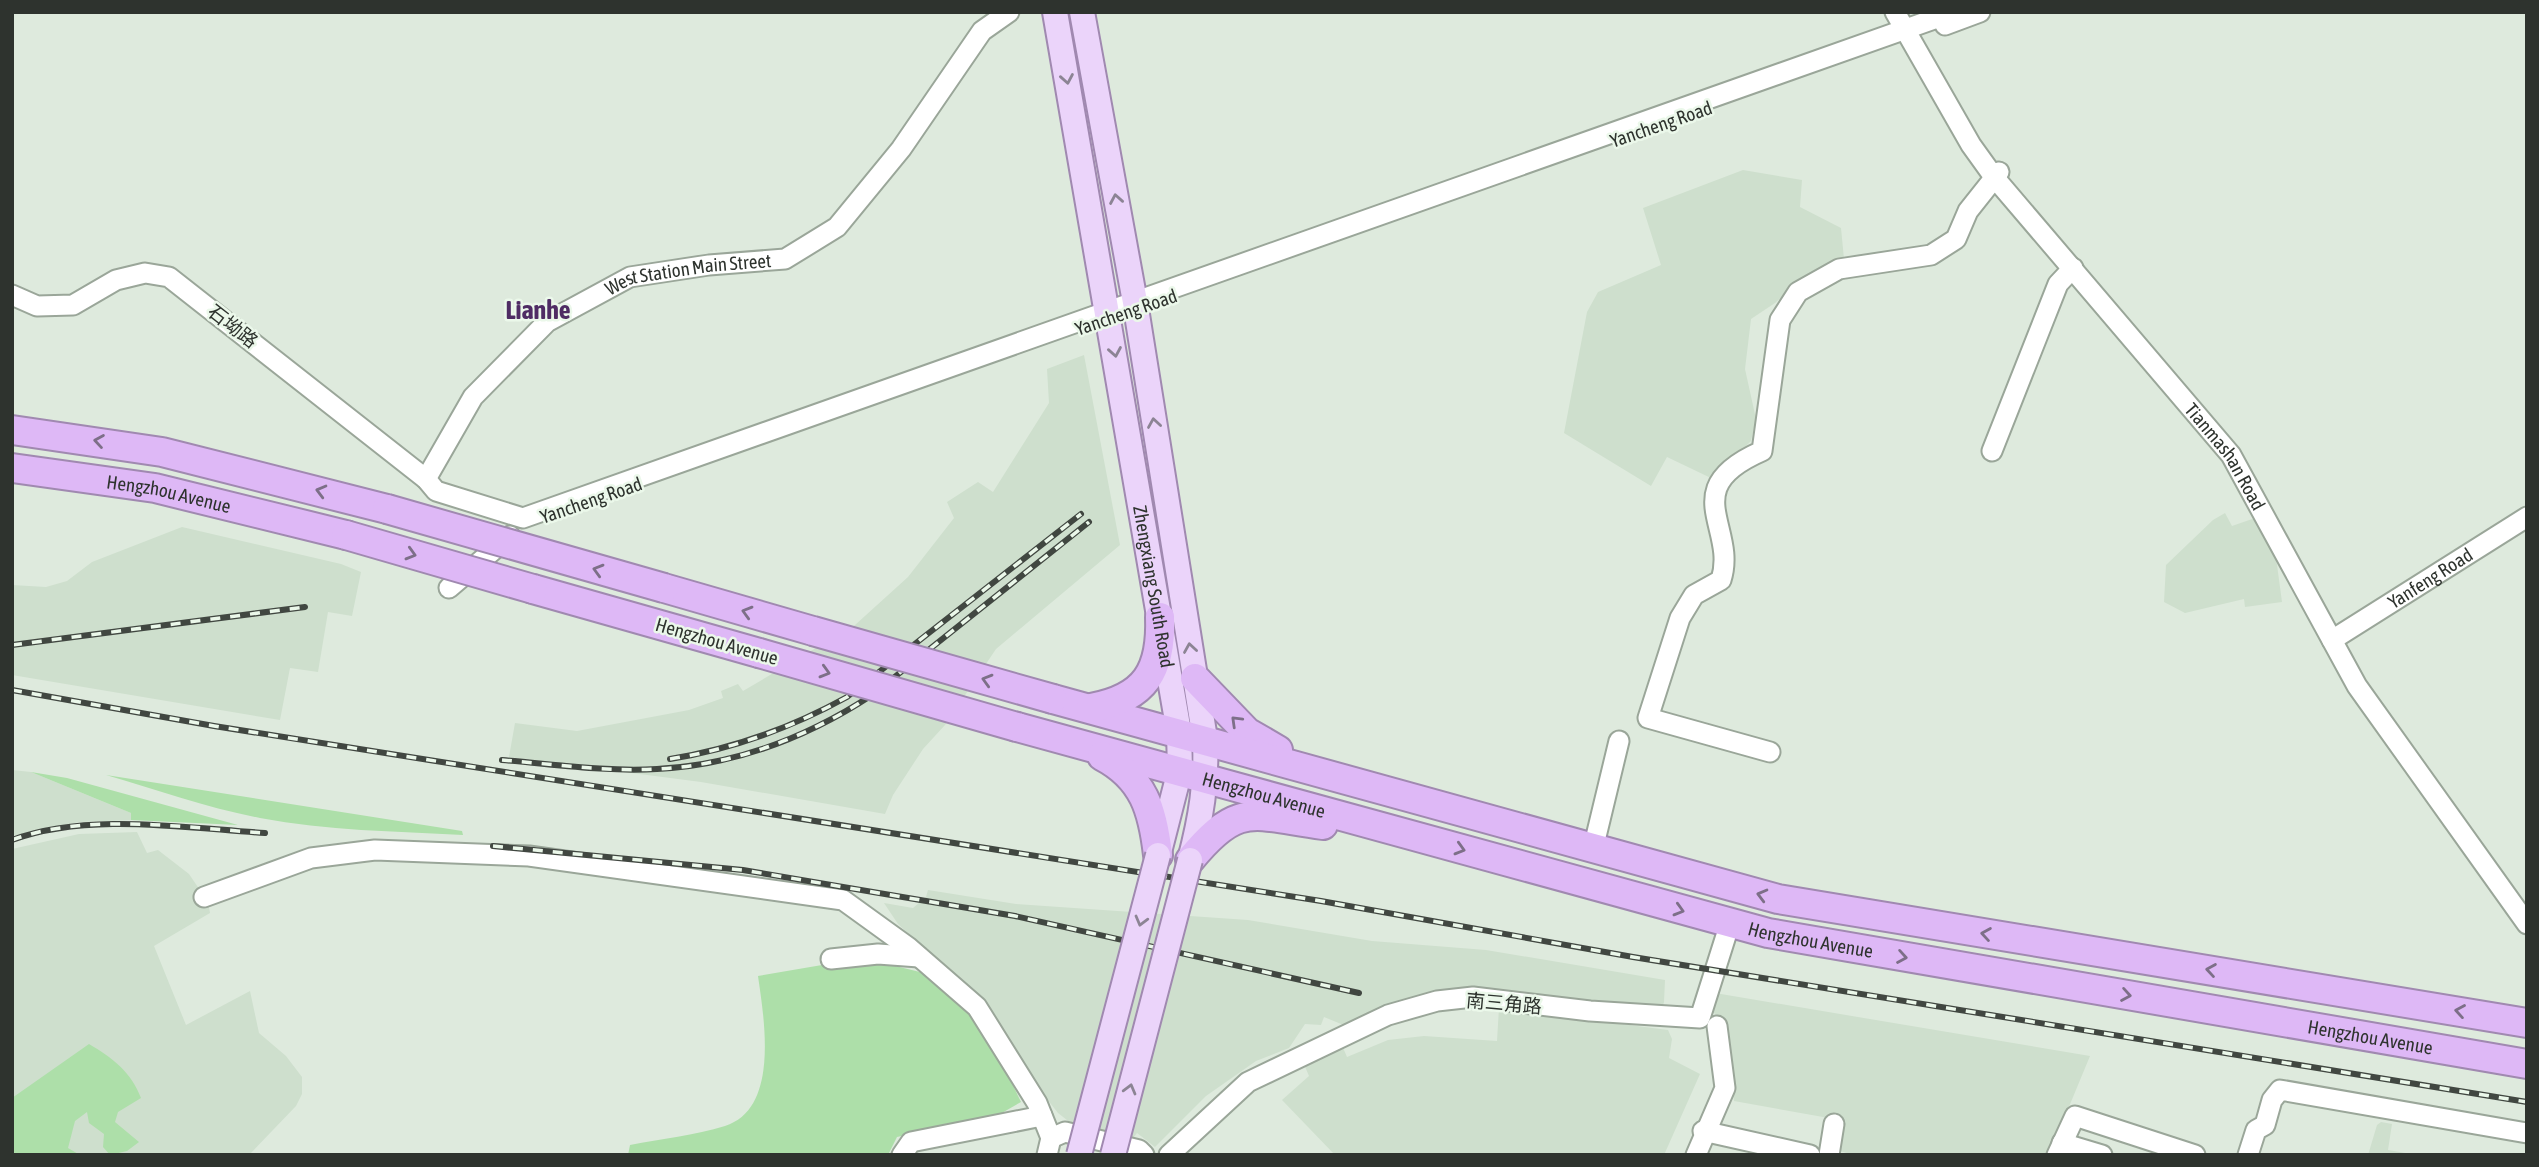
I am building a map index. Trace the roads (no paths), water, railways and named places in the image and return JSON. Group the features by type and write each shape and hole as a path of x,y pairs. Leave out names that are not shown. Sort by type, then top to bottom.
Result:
{"highway":[{"name":"Hengzhou Avenue","path":"12,430 42,432 162,452 387,509 1088,709 1192,735 1778,899 2527,1023"},
{"path":"23,469 47,467 54,463 57,455 52,440 42,432"},
{"path":"155,488 148,477 148,468 162,452"},
{"name":"Hengzhou Avenue","path":"23,469 155,488 346,535 1017,727 1768,933 2527,1064"},
{"path":"1088,709 1113,704 1129,696 1152,672 1161,649 1160,617"},
{"path":"1195,678 1247,732 1314,770"},
{"path":"1082,744 1114,762 1134,778 1146,797 1154,818 1158,855"},
{"path":"1356,820 1346,808 1346,795 1355,787 1365,784"},
{"path":"1240,787 1275,819"},
{"path":"1190,860 1213,832 1230,820 1251,815 1426,839"},
{"path":"2250,1016 2273,1012 2285,1006 2289,1000 2287,993 2257,977"},
{"path":"2497,1017 2527,1006"}],"main road":[{"name":"Zhengxiang South Road","path":"1055,12 1160,617 1192,735"},
{"name":"Zhengxiang South Road","path":"1082,12 1135,305 1195,678 1192,735 1194,774 1203,811 1113,1155"},
{"name":"Zhengxiang South Road","path":"1079,1155 1158,855 1194,774"}],"street":[{"name":"West Station Main Street","path":"426,479 473,397 547,322 630,277 709,265 785,259 837,227 901,149 982,31 1009,12"},
{"name":"Tianmashan Road","path":"1895,12 1910,28 1996,175 2231,455 2360,681 2527,909"},
{"name":"Yancheng Road","path":"426,479 436,491 522,520 1109,315 1954,12"},
{"name":"Yancheng Road","path":"1910,28 1980,12"},
{"name":"Tianmashan Road","path":"1996,175 2235,452 2357,686 2527,924"},
{"path":"1770,752 1648,718 1680,618 1694,595 1721,580 1724,572 1726,564 1713,498 1727,473 1744,459 1762,451 1780,320 1798,292 1839,269 1931,255 1956,239 1968,211 1996,175"},
{"path":"1992,451 2058,284 2073,268"},
{"name":"石坳路","path":"12,295 37,306 73,305 116,280 145,273 169,277 426,479"},
{"name":"Yanfeng Road","path":"2334,639 2527,517"},
{"path":"449,588 519,528 522,520"},
{"path":"1593,849 1619,741"},
{"path":"204,897 310,858 375,850 529,856 843,900 919,957 977,1007 1042,1116 1049,1146 1065,1132 1139,1150 1144,1155"},
{"name":"南三角路","path":"1169,1155 1248,1082 1388,1015 1437,1001 1474,997 1590,1011 1700,1018 1730,923"},
{"path":"831,959 878,954 919,957"},
{"path":"1696,1155 1703,1132 1725,1088 1717,1026"},
{"path":"2248,1155 2256,1130 2265,1125 2272,1100 2280,1090 2527,1133"},
{"path":"902,1155 911,1142 1042,1116"},
{"path":"2102,1155 2059,1149 2075,1116 2195,1155"},
{"path":"1829,1155 1834,1124"},
{"path":"1703,1132 1810,1155"}],"railway":[{"path":"670,759 761,736 847,697 1081,514"},
{"path":"502,760 599,769 657,769 714,762 796,736 872,695 1089,522"},
{"path":"12,645 305,607"},
{"path":"12,690 214,726 1321,901 1633,957 2527,1102"},
{"path":"12,840 41,831 104,824 265,833"},
{"path":"493,846 743,870 1015,916 1359,993"}],"district":[{"name":"Lianhe","path":"538,310"}]}
